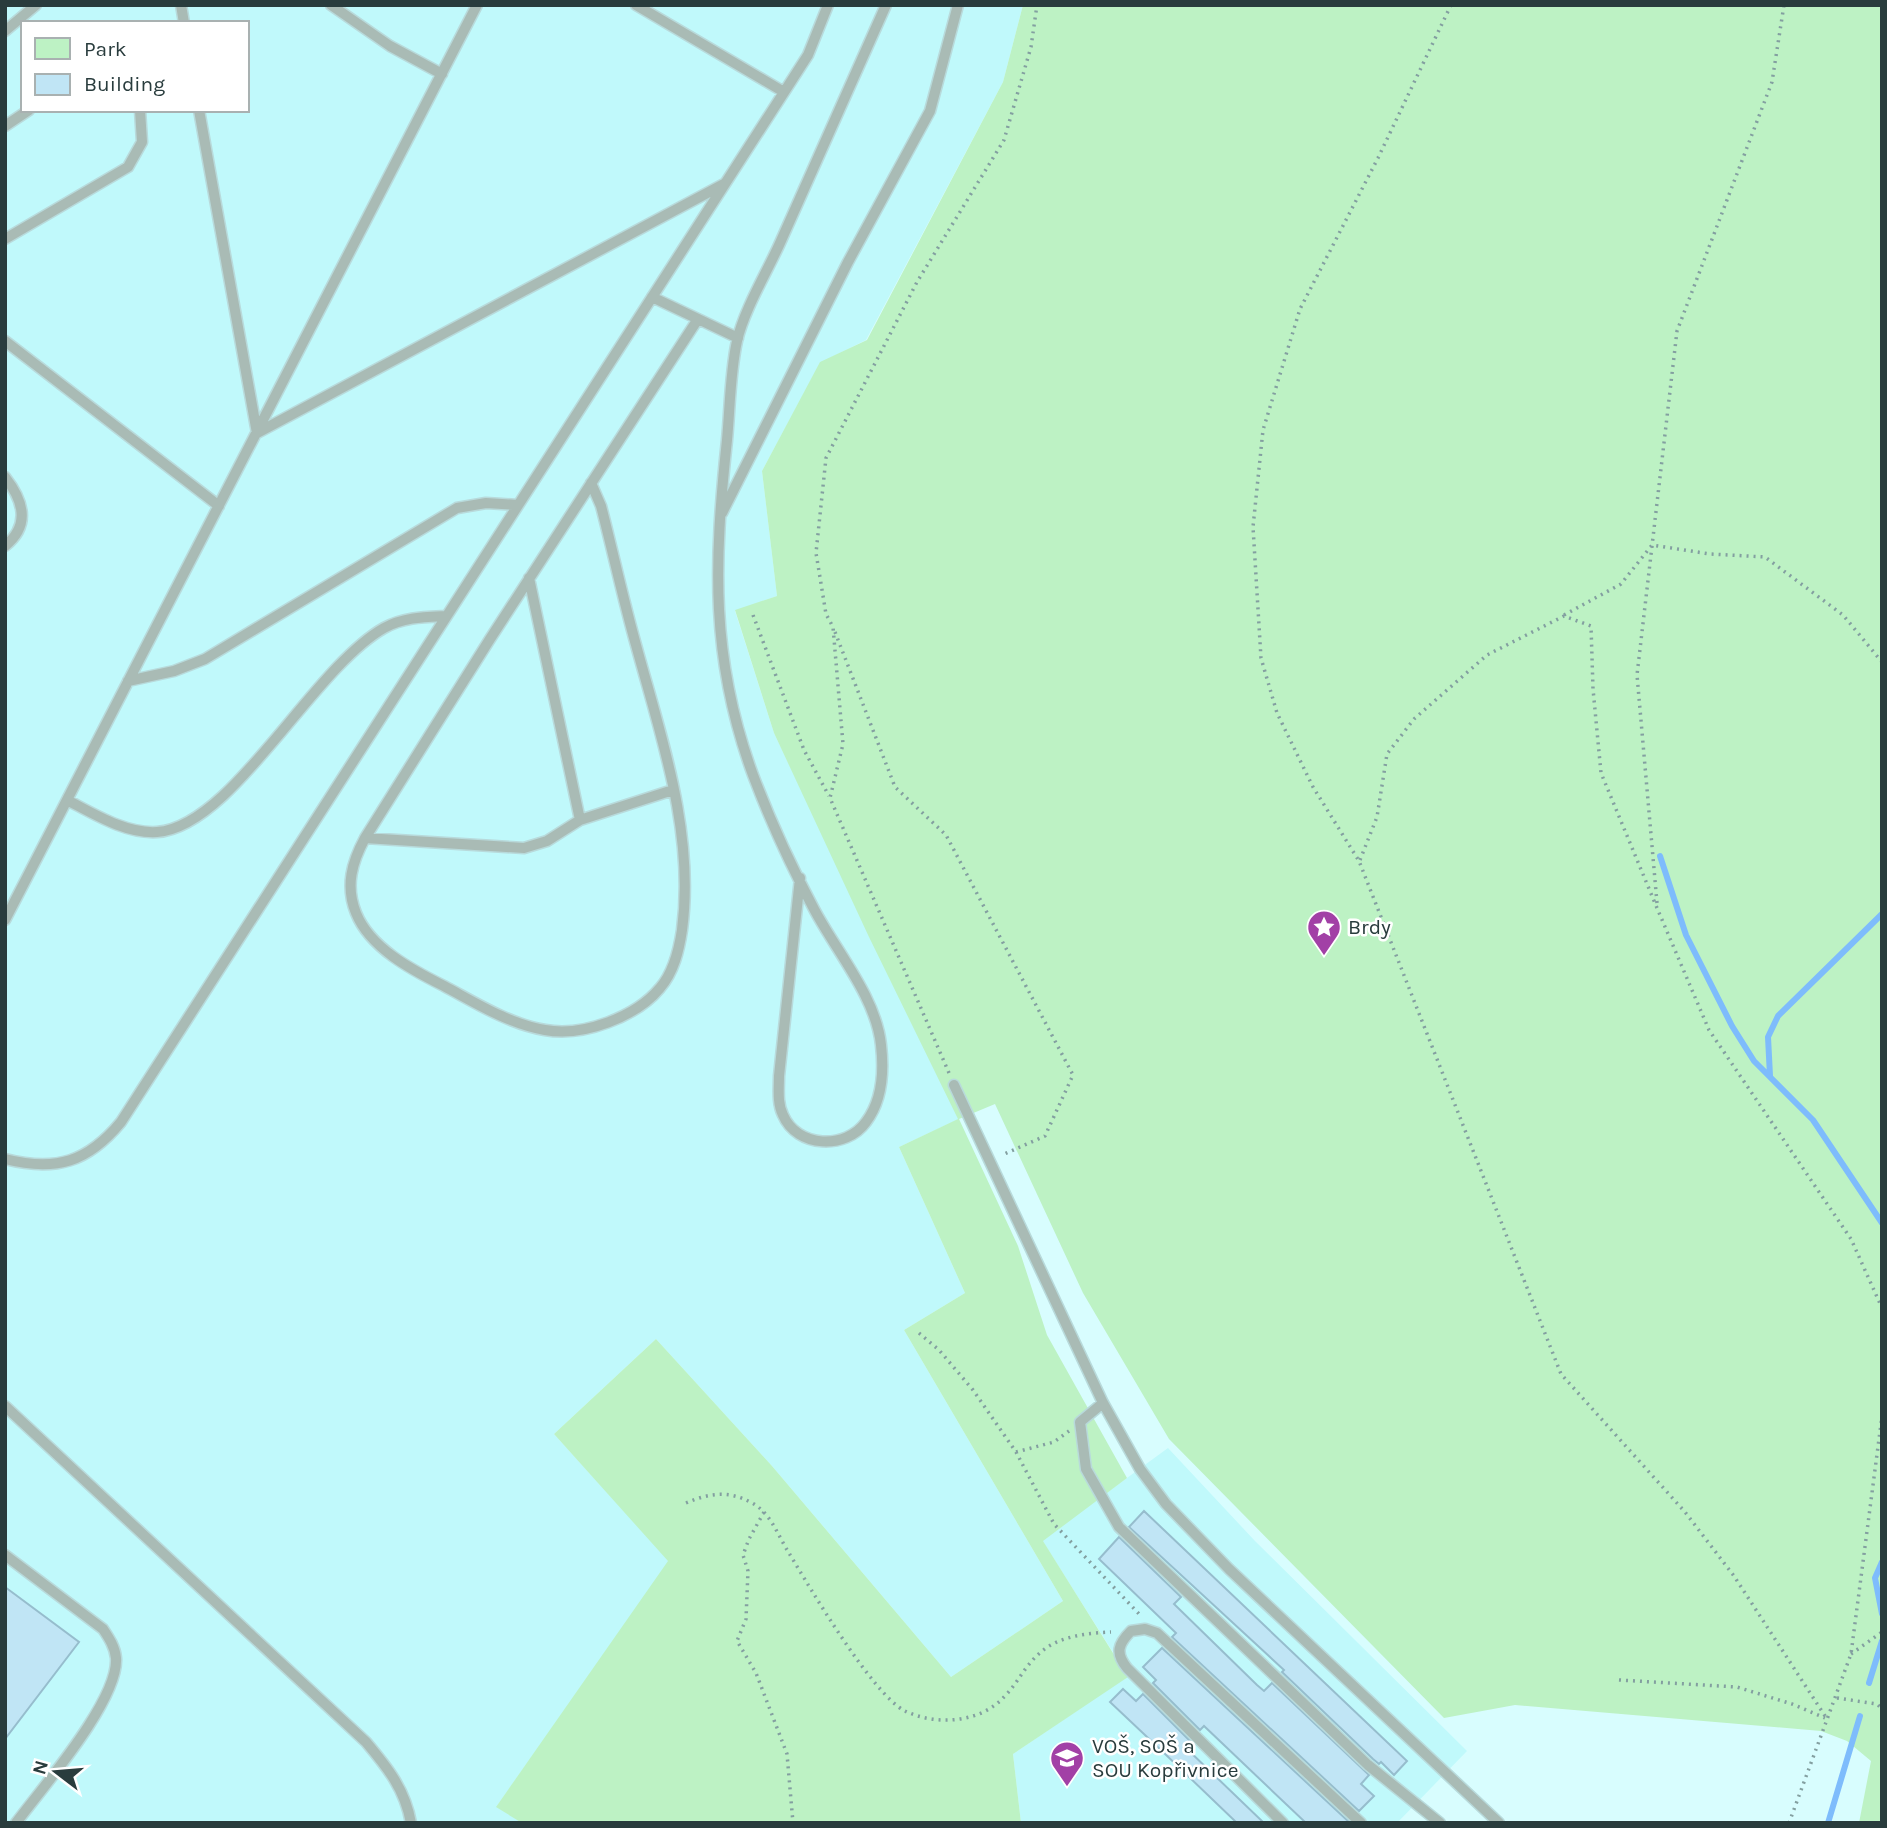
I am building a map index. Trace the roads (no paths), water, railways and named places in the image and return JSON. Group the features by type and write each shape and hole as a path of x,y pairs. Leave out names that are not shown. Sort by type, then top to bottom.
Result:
{"lane":[{"path":"5,31 36,5"},
{"path":"331,5 390,46 442,74"},
{"path":"5,920 477,5"},
{"path":"636,5 784,92"},
{"path":"5,1158 50,1164 76,1160 99,1146 121,1122 808,55 828,5"},
{"path":"800,878 779,1076 780,1107 787,1124 798,1134 829,1142 852,1134 869,1117 880,1085 881,1044 867,1003 814,910 800,878 757,785 741,743 730,696 717,604 718,519 738,338 886,5"},
{"path":"718,519 848,262 930,111 958,5"},
{"path":"5,126 26,112"},
{"path":"5,239 128,167 142,142 140,112"},
{"path":"200,112 257,433"},
{"path":"257,433 725,184"},
{"path":"652,297 738,338"},
{"path":"591,482 601,506 667,755 685,869 682,930 673,967 660,989 640,1006 610,1021 577,1031 544,1030 500,1015 433,980 376,942 357,915 351,895 351,873 365,838 529,578 591,482 698,319"},
{"path":"5,341 219,506"},
{"path":"5,477 17,492 23,510 19,530 5,546"},
{"path":"128,681 174,671 205,659 457,508 486,503 518,505"},
{"path":"529,578 580,820"},
{"path":"67,800 134,829 158,832 191,821 216,804 324,681 360,646 384,628 401,621 446,616"},
{"path":"365,838 524,848 547,841 580,820 673,790"},
{"path":"954,1084 1103,1403 1140,1469 1166,1504 1239,1578 1499,1823"},
{"path":"1103,1403 1080,1422 1086,1469 1119,1527 1368,1765 1440,1823"},
{"path":"5,1406 366,1742 393,1773 405,1798 411,1823"},
{"path":"5,1555 103,1629 116,1658 114,1676 108,1692 77,1741 16,1823"},
{"path":"1283,1823 1119,1658 1119,1647 1131,1631 1145,1629 1157,1633 1361,1823"}],"waterway":[{"path":"1660,856 1686,935 1732,1026 1754,1061 1813,1120 1882,1223"},
{"path":"1770,1076 1768,1037 1778,1016 1882,914"},
{"path":"1882,1562 1875,1578 1882,1614"},
{"path":"1869,1683 1882,1641"},
{"path":"1828,1823 1860,1716"}],"place":[{"name":"Brdy","path":"1324,957"},
{"name":"VOŠ, SOŠ a SOU Kopřivnice","path":"1067,1788"}]}
